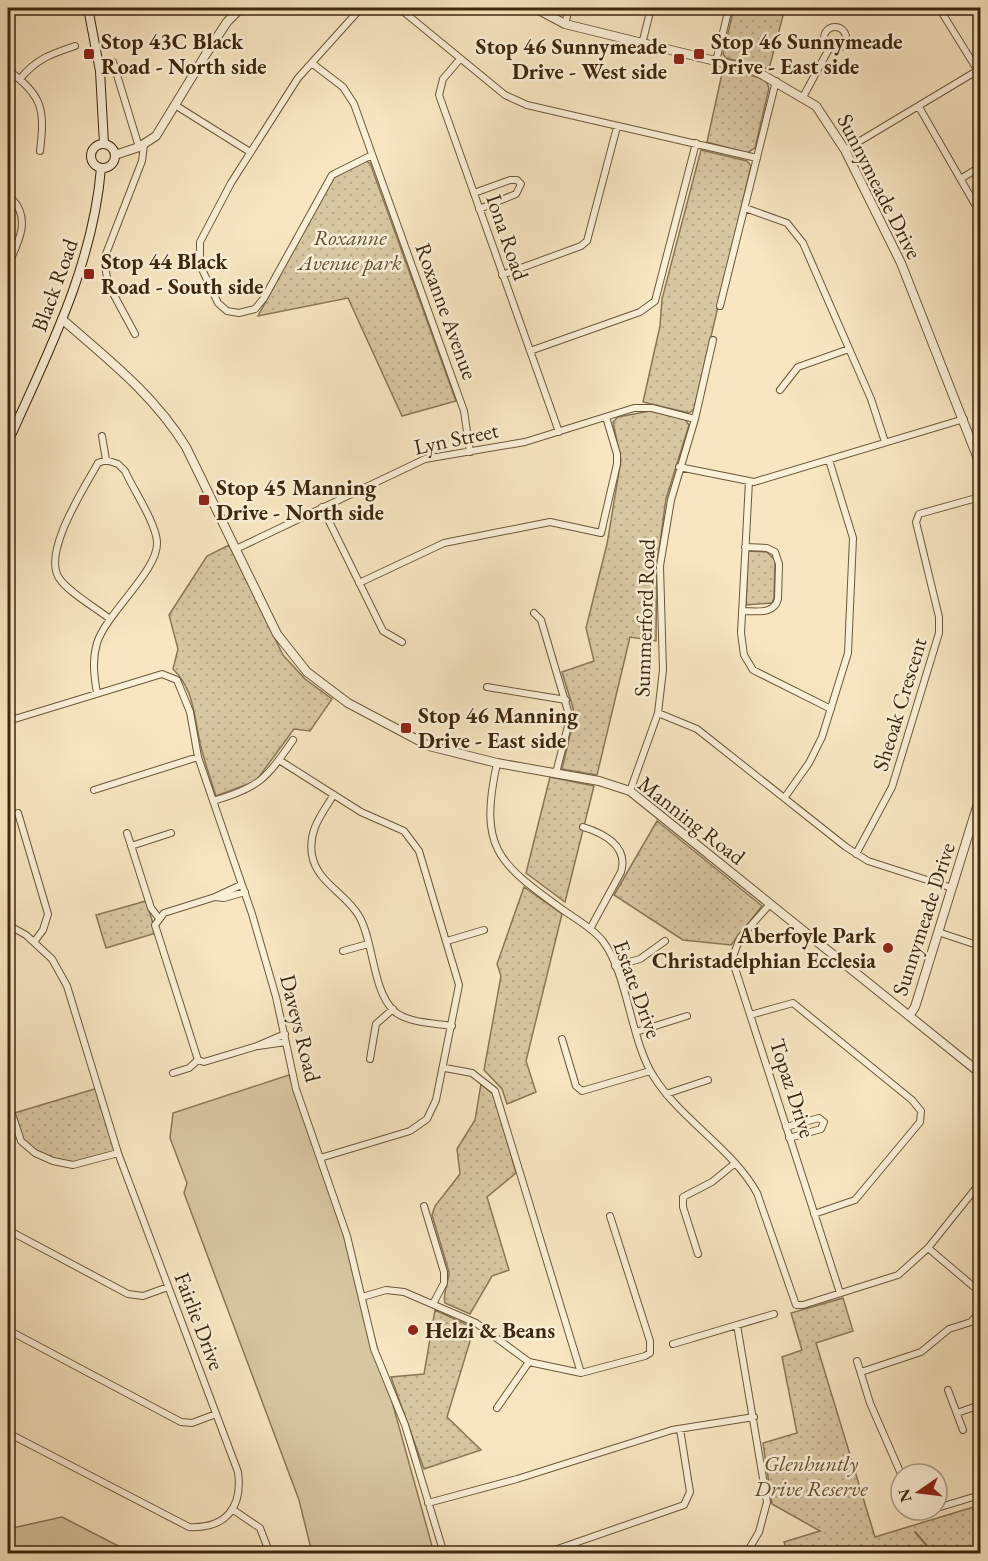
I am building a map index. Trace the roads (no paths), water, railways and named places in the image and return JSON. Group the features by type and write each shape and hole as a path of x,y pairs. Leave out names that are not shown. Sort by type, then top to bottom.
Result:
{"main road":[{"path":"88,8 100,71 104,144"},
{"path":"104,144 113,149 115,155 109,167 101,168 91,159 91,152 96,146 104,144"},
{"name":"Black Road","path":"8,442 63,320 87,252 98,202 101,168"}],"street":[{"path":"115,155 141,146 156,136 227,22 241,8"},
{"path":"361,8 298,78 250,152 200,242 198,257 218,303 227,311 239,314 255,309 264,298 332,175 372,155"},
{"path":"399,8 506,95 527,105 757,158"},
{"name":"Sunnymeade Drive","path":"535,8 565,24 756,71 816,106 828,120 845,150 901,263 981,464"},
{"path":"565,24 569,8"},
{"path":"642,44 651,8"},
{"path":"716,62 729,8"},
{"path":"845,150 979,70 939,8"},
{"path":"20,79 31,65 43,56 75,46"},
{"path":"803,97 830,47"},
{"name":"Iona Road","path":"460,59 442,79 439,95 559,432"},
{"path":"113,62 141,146 142,161 104,259 108,284 135,334"},
{"name":"Roxanne Avenue","path":"313,64 343,87 354,104 464,411 470,452"},
{"path":"8,70 35,92 42,109 40,151"},
{"path":"720,306 776,81"},
{"path":"175,105 250,152"},
{"path":"919,107 981,213"},
{"path":"502,275 581,246 587,241 617,127"},
{"path":"530,351 640,312 655,301 696,143"},
{"path":"962,178 981,167"},
{"path":"474,193 510,180 517,180 521,184 516,194 479,209"},
{"path":"8,200 13,200 23,215 23,225 8,264"},
{"path":"745,208 787,223 803,243 871,399 885,442"},
{"name":"Manning Road","path":"63,320 142,388 168,418 186,447 277,634 306,672 348,703 429,746 497,763 599,781 630,791 981,1073"},
{"name":"Summerford Road","path":"630,791 658,713 663,670 660,566 671,500 713,340"},
{"path":"780,390 798,367 849,349"},
{"name":"Lyn Street","path":"236,549 425,459 525,442 634,408 652,408 694,419"},
{"path":"359,583 444,543 550,522 601,533 617,464 617,454 606,417"},
{"path":"680,467 749,482 964,418"},
{"path":"102,436 106,460"},
{"path":"96,693 93,670 97,643 110,619 155,558 157,542 125,471 118,464 106,460 98,463 60,537 55,571 60,580 110,619"},
{"path":"785,797 814,754 822,737 848,653 854,562 853,538 829,460"},
{"path":"749,482 742,611 742,646 745,657 753,670 831,709"},
{"name":"Sheoak Crescent","path":"856,854 892,787 939,633 939,617 916,522 919,514 981,497"},
{"path":"322,507 383,631 402,642"},
{"path":"742,611 768,611 777,604 778,599 779,564 775,552 768,548 745,547"},
{"path":"534,613 541,620 570,718 556,772"},
{"name":"Daveys Road","path":"8,721 162,675 177,680 190,712 198,757 242,885 285,1034 296,1089 347,1236 374,1349 405,1425 444,1554"},
{"path":"487,687 566,700"},
{"path":"658,713 697,729 856,854 868,861 952,888"},
{"path":"213,801 242,793 262,781 293,740"},
{"path":"94,790 198,757"},
{"path":"279,760 361,812 395,825 412,840 419,851 459,985 445,1068 432,1113 418,1127 320,1158"},
{"name":"Estate Drive","path":"497,763 489,816 501,858 526,884 590,929 603,941 615,966 650,1071 666,1094 749,1178 757,1193 793,1302 803,1305 840,1293"},
{"path":"333,796 312,833 312,856 319,874 359,915 383,991 393,1009 408,1018 452,1026"},
{"name":"Sunnymeade Drive","path":"909,1016 915,1007 980,801"},
{"path":"18,813 48,914 43,930 34,942"},
{"path":"583,827 602,833 614,842 622,862 621,872 590,929"},
{"path":"127,833 151,908 158,917"},
{"path":"131,846 171,833"},
{"path":"198,1060 155,926 158,917 164,913 215,897 242,885"},
{"path":"215,897 224,898 244,892"},
{"name":"Topaz Drive","path":"770,904 740,938 732,959 840,1293"},
{"name":"Fairlie Drive","path":"8,925 34,942 52,959 67,986 118,1153 238,1472 238,1497 232,1509"},
{"path":"447,941 484,930"},
{"path":"938,932 981,945"},
{"path":"615,966 640,958 665,941"},
{"path":"343,951 368,944"},
{"path":"750,1015 793,1004 921,1111 920,1122 855,1200 814,1214"},
{"path":"370,1059 376,1024 393,1009"},
{"path":"636,1032 687,1016"},
{"path":"198,1060 204,1062 257,1046 285,1034"},
{"path":"562,1039 576,1086 582,1091 650,1071"},
{"path":"257,1046 286,1042"},
{"path":"173,1073 189,1068 198,1060"},
{"path":"445,1068 472,1073 495,1091 581,1373"},
{"path":"666,1094 708,1080"},
{"path":"8,1102 11,1125 27,1148 63,1164 82,1164 118,1153"},
{"path":"786,1128 819,1118 824,1122 821,1129 789,1138"},
{"path":"698,1254 683,1207 683,1197 712,1182 734,1164"},
{"path":"840,1293 898,1275 928,1248 981,1183"},
{"path":"424,1206 444,1272 444,1283 434,1304"},
{"path":"362,1297 396,1290 476,1323 529,1362 590,1373 650,1353 650,1341 610,1216"},
{"path":"8,1230 128,1294 143,1296 168,1287"},
{"path":"928,1248 974,1287 981,1288"},
{"path":"861,1372 921,1352 949,1329 970,1322 981,1311"},
{"path":"674,1344 774,1314"},
{"path":"737,1325 767,1502 759,1532 746,1554"},
{"path":"8,1330 181,1422 192,1423 216,1414"},
{"path":"857,1361 870,1403 896,1462"},
{"path":"497,1408 529,1362"},
{"path":"948,1390 963,1430"},
{"path":"957,1413 981,1405"},
{"path":"428,1503 680,1429 754,1417"},
{"path":"543,1554 684,1505 690,1492 680,1429"},
{"path":"8,1433 189,1527 215,1525 226,1518 232,1509 260,1528 270,1554"},
{"path":"949,1504 981,1495"}],"waterway":[{"path":"915,1532 934,1554"}],"place":[{"name":"Stop 43C Black Road - North side","path":"89,54"},
{"name":"Stop 46 Sunnymeade Drive - East side","path":"699,54"},
{"name":"Stop 46 Sunnymeade Drive - West side","path":"679,59"},
{"name":"Stop 44 Black Road - South side","path":"89,274"},
{"name":"Stop 45 Manning Drive - North side","path":"204,500"},
{"name":"Stop 46 Manning Drive - East side","path":"406,728"},
{"name":"Aberfoyle Park Christadelphian Ecclesia","path":"888,948"},
{"name":"Helzi & Beans","path":"413,1330"}],"park label":[{"name":"Roxanne Avenue park","path":"350,250"},
{"name":"Glenhuntly Drive Reserve","path":"811,1476"}]}
